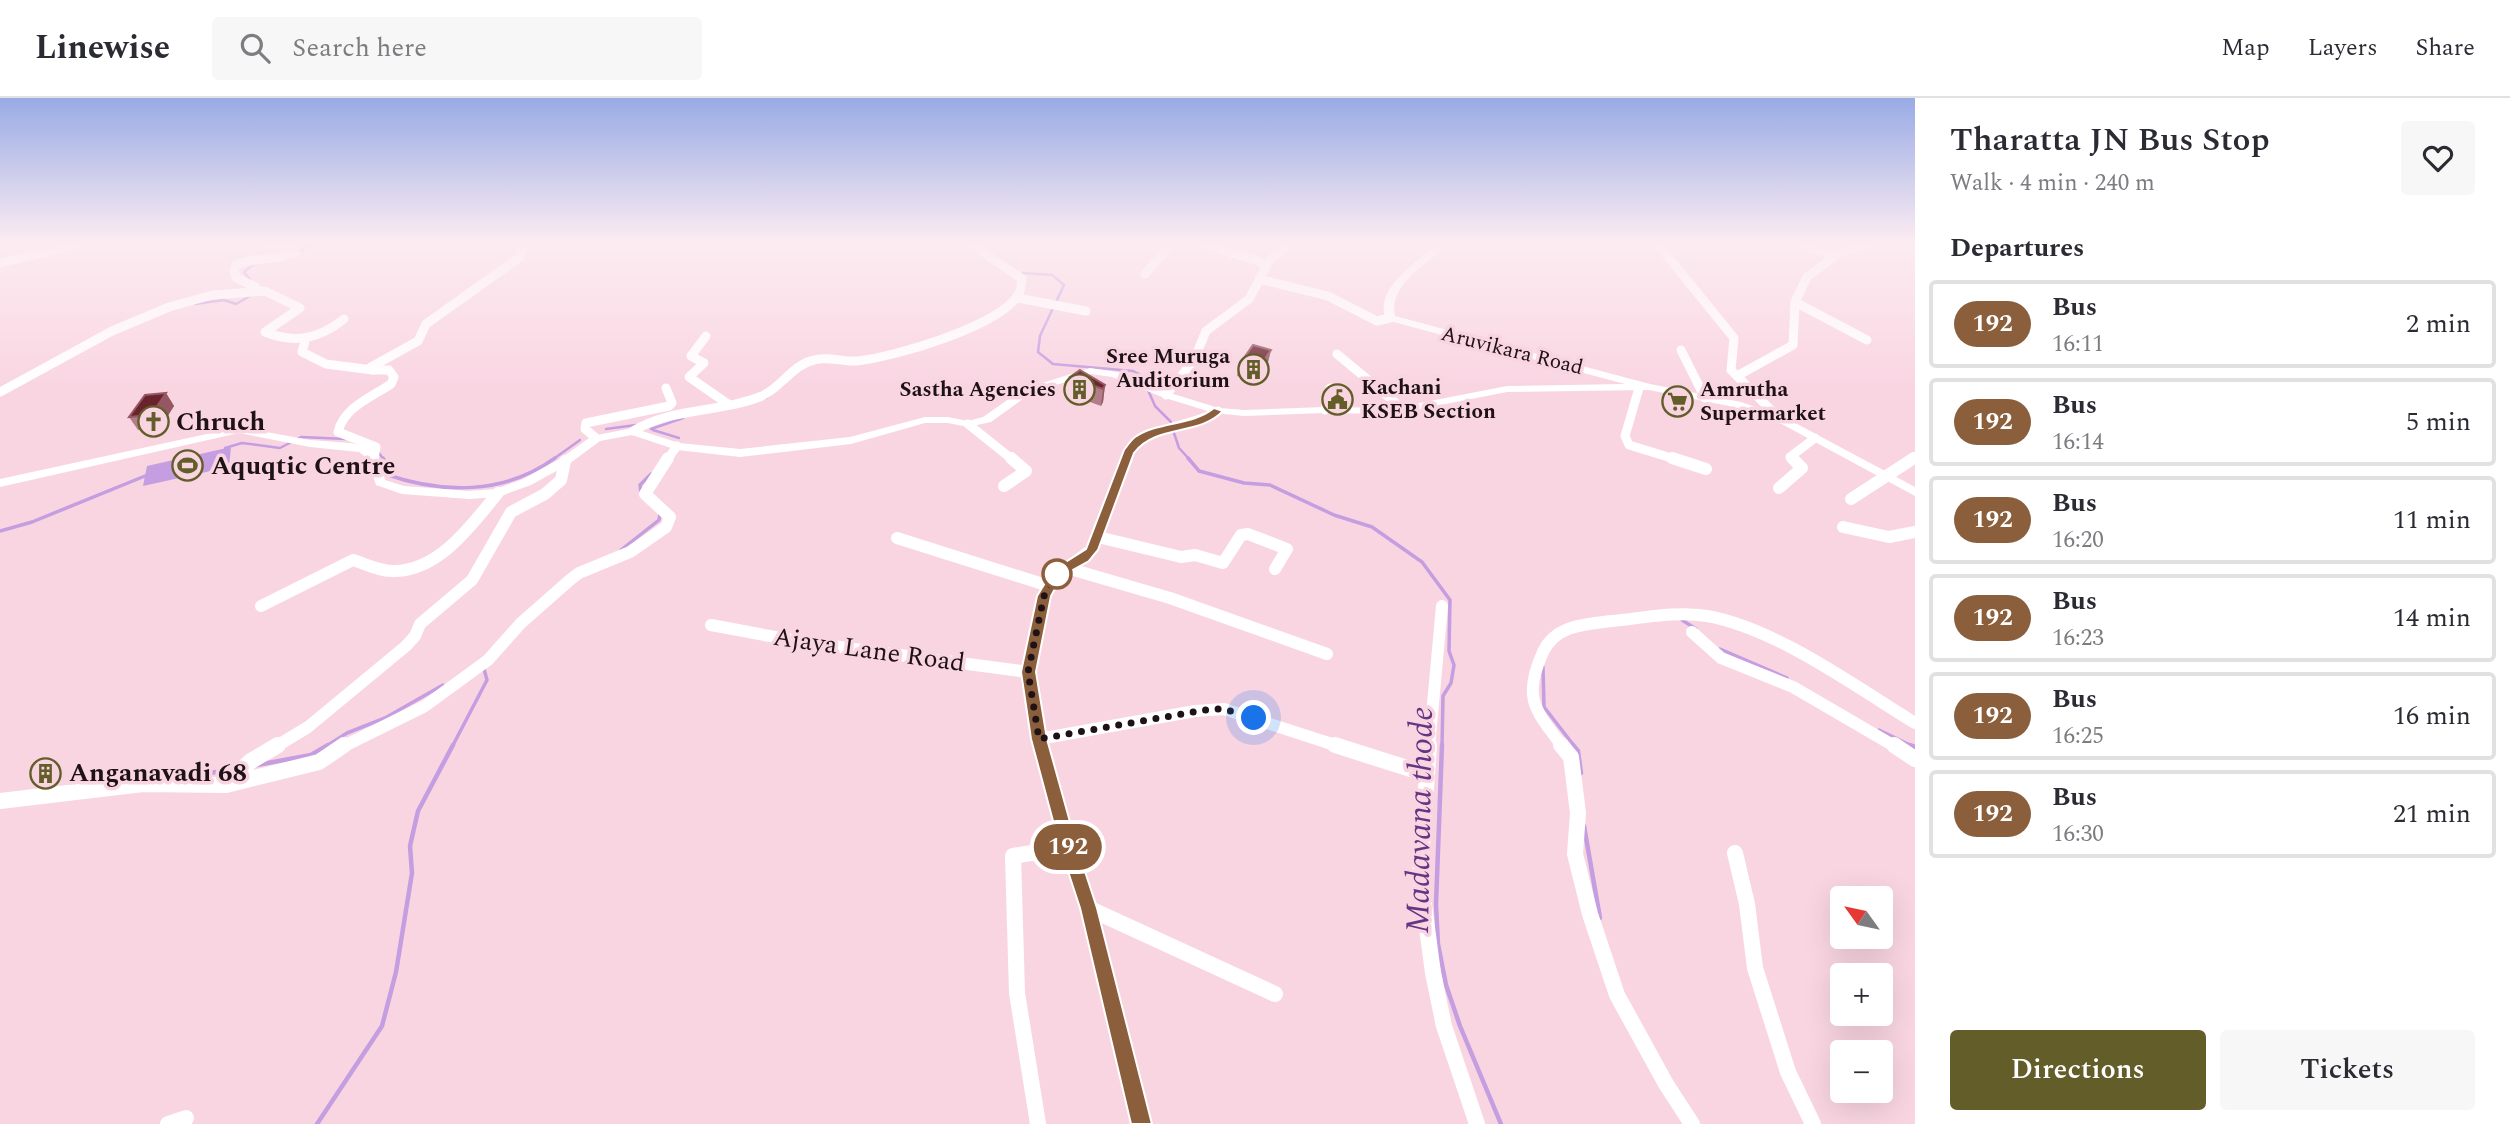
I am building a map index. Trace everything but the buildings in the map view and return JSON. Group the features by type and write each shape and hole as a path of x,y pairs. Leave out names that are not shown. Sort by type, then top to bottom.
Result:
{"main road":[{"path":"1390,318 1387,305 1393,291"},
{"name":"Aruvikara Road","path":"1390,318 1644,388"},
{"path":"0,484 239,430 261,431 295,440 368,451 374,459 380,482 402,490 469,495 498,493 527,482 565,461 596,438 634,431 677,446 740,453 851,440 925,419 968,424 987,420 1027,391 1090,371 1114,373 1218,411 1244,413 1403,410 1507,389 1644,388 1737,404 1780,419 1915,492"}],"street":[{"path":"0,391 146,315 212,295 247,291"},
{"path":"267,291 300,307 265,332 305,341 323,336 344,319"},
{"path":"373,370 372,367 376,363 418,341 431,320 472,291"},
{"path":"634,431 650,422 773,391 791,372 813,360 855,361 926,345 996,317 1018,298 1021,291"},
{"path":"1166,394 1194,359 1206,331 1249,299 1253,291"},
{"path":"1307,291 1328,296 1377,321 1390,318"},
{"path":"1696,291 1734,338 1730,366 1780,419"},
{"path":"1737,376 1793,345 1795,302 1800,291"},
{"path":"1018,298 1086,311"},
{"path":"1795,302 1867,340"},
{"path":"706,337 691,356 704,362 703,365 690,377 728,404"},
{"path":"305,341 302,352 306,357 341,367 389,370 394,377 391,384 349,413 338,424 338,432 362,439 376,447 374,459"},
{"path":"1681,351 1705,398"},
{"path":"1337,354 1403,410"},
{"path":"596,438 584,429 586,423 669,406 672,403 666,388"},
{"path":"1325,410 1329,388"},
{"path":"1644,388 1625,436 1629,446 1706,469"},
{"path":"1142,1124 1088,908 1068,847 1039,739 1028,672 1044,596 1058,573 1085,558 1098,537 1119,474 1139,439 1178,425 1207,419 1218,411"},
{"path":"968,424 1026,471 1004,486"},
{"path":"1779,488 1802,468 1790,458 1815,438"},
{"path":"0,802 143,784 226,785 319,762 351,740 425,706 488,660 522,624 579,573 630,552 666,527 670,517 645,494 648,483 665,466 677,446"},
{"path":"1851,499 1915,458"},
{"path":"226,785 251,761 307,727 406,646 415,636 420,624 472,580 511,512 545,494 561,480 565,461"},
{"path":"261,607 353,560 395,571 419,566 460,539 498,493"},
{"path":"1843,527 1889,537 1915,532"},
{"path":"1098,537 1181,557 1195,555 1223,563 1241,535 1248,534 1287,550 1275,569"},
{"path":"897,538 1049,586"},
{"path":"1067,568 1170,598 1327,654"},
{"path":"1442,606 1426,774 1420,874 1433,973 1444,1026 1477,1124"},
{"path":"1692,1124 1666,1084 1617,995 1594,927 1574,854 1578,813 1570,757 1536,712 1532,699 1535,669 1548,641 1561,631 1586,624 1669,615 1707,616 1745,627 1840,675 1915,723"},
{"name":"Ajaya Lane Road","path":"711,625 802,642 1028,672"},
{"path":"1692,632 1714,656 1773,678 1914,756"},
{"path":"1039,739 1195,711 1224,709 1426,774"},
{"path":"1038,1124 1017,993 1013,856 1068,847"},
{"path":"1735,853 1747,904 1755,968 1788,1072 1813,1124"},
{"path":"1088,908 1275,994"}],"shaded area":[{"name":"Aquqtic Centre","path":"231,447 229,467 143,486 147,466"}],"waterway":[{"path":"1056,302 1061,291"},
{"path":"195,304 224,300 236,304 250,296"},
{"path":"1053,308 1040,336 1038,352 1053,364 1133,371 1141,375 1144,382"},
{"path":"766,398 784,384"},
{"path":"1148,390 1155,406 1171,422"},
{"path":"651,429 683,418"},
{"path":"606,429 636,425"},
{"path":"653,430 679,438"},
{"path":"1174,433 1179,448 1190,460"},
{"path":"225,448 242,443 280,448 301,437 346,439"},
{"path":"554,459 580,440"},
{"path":"379,453 384,460"},
{"path":"383,458 386,463 385,474 407,481 450,487 494,485 515,479 554,459"},
{"name":"Madavana thode","path":"1188,458 1199,471 1244,483 1270,485 1334,515 1372,527 1422,562 1450,600 1449,651 1454,665 1451,683 1443,696 1442,747"},
{"path":"641,493 640,485 651,474"},
{"path":"0,531 32,522 145,476"},
{"path":"621,550 659,520 660,513"},
{"path":"1682,620 1696,629"},
{"path":"1720,649 1787,678"},
{"path":"1543,667 1544,707 1575,747"},
{"path":"452,747 487,680 484,669"},
{"path":"325,747 347,733 385,718 443,685"},
{"path":"1879,730 1914,747"},
{"path":"257,765 311,755 328,745"},
{"path":"317,1124 382,1026 396,972 412,873 410,846 418,811 453,745"},
{"name":"Madavana thode","path":"1442,745 1436,904 1438,944 1446,985 1460,1026 1501,1124"},
{"path":"1573,745 1578,751 1581,773"},
{"path":"1910,745 1915,747"},
{"path":"181,777 231,770"},
{"path":"1584,826 1600,918"}],"bus line":[{"name":"192","path":"1142,1124 1088,908 1068,847 1039,739 1028,672 1044,596 1051,580 1085,558 1091,550 1097,540 1112,491 1129,453 1139,439 1178,425 1199,422 1218,411"}],"place":[{"name":"Sree Muruga Auditorium","path":"1253,369"},
{"name":"Sastha Agencies","path":"1079,390"},
{"name":"Kachani KSEB Section","path":"1338,400"},
{"name":"Amrutha Supermarket","path":"1677,402"},
{"name":"Chruch","path":"153,422"},
{"name":"Aquqtic Centre","path":"188,466"},
{"name":"Anganavadi 68","path":"46,773"}],"route":[{"path":"1057,574 1051,580 1044,596 1028,672 1039,739 1211,709 1224,709 1254,718"}]}
